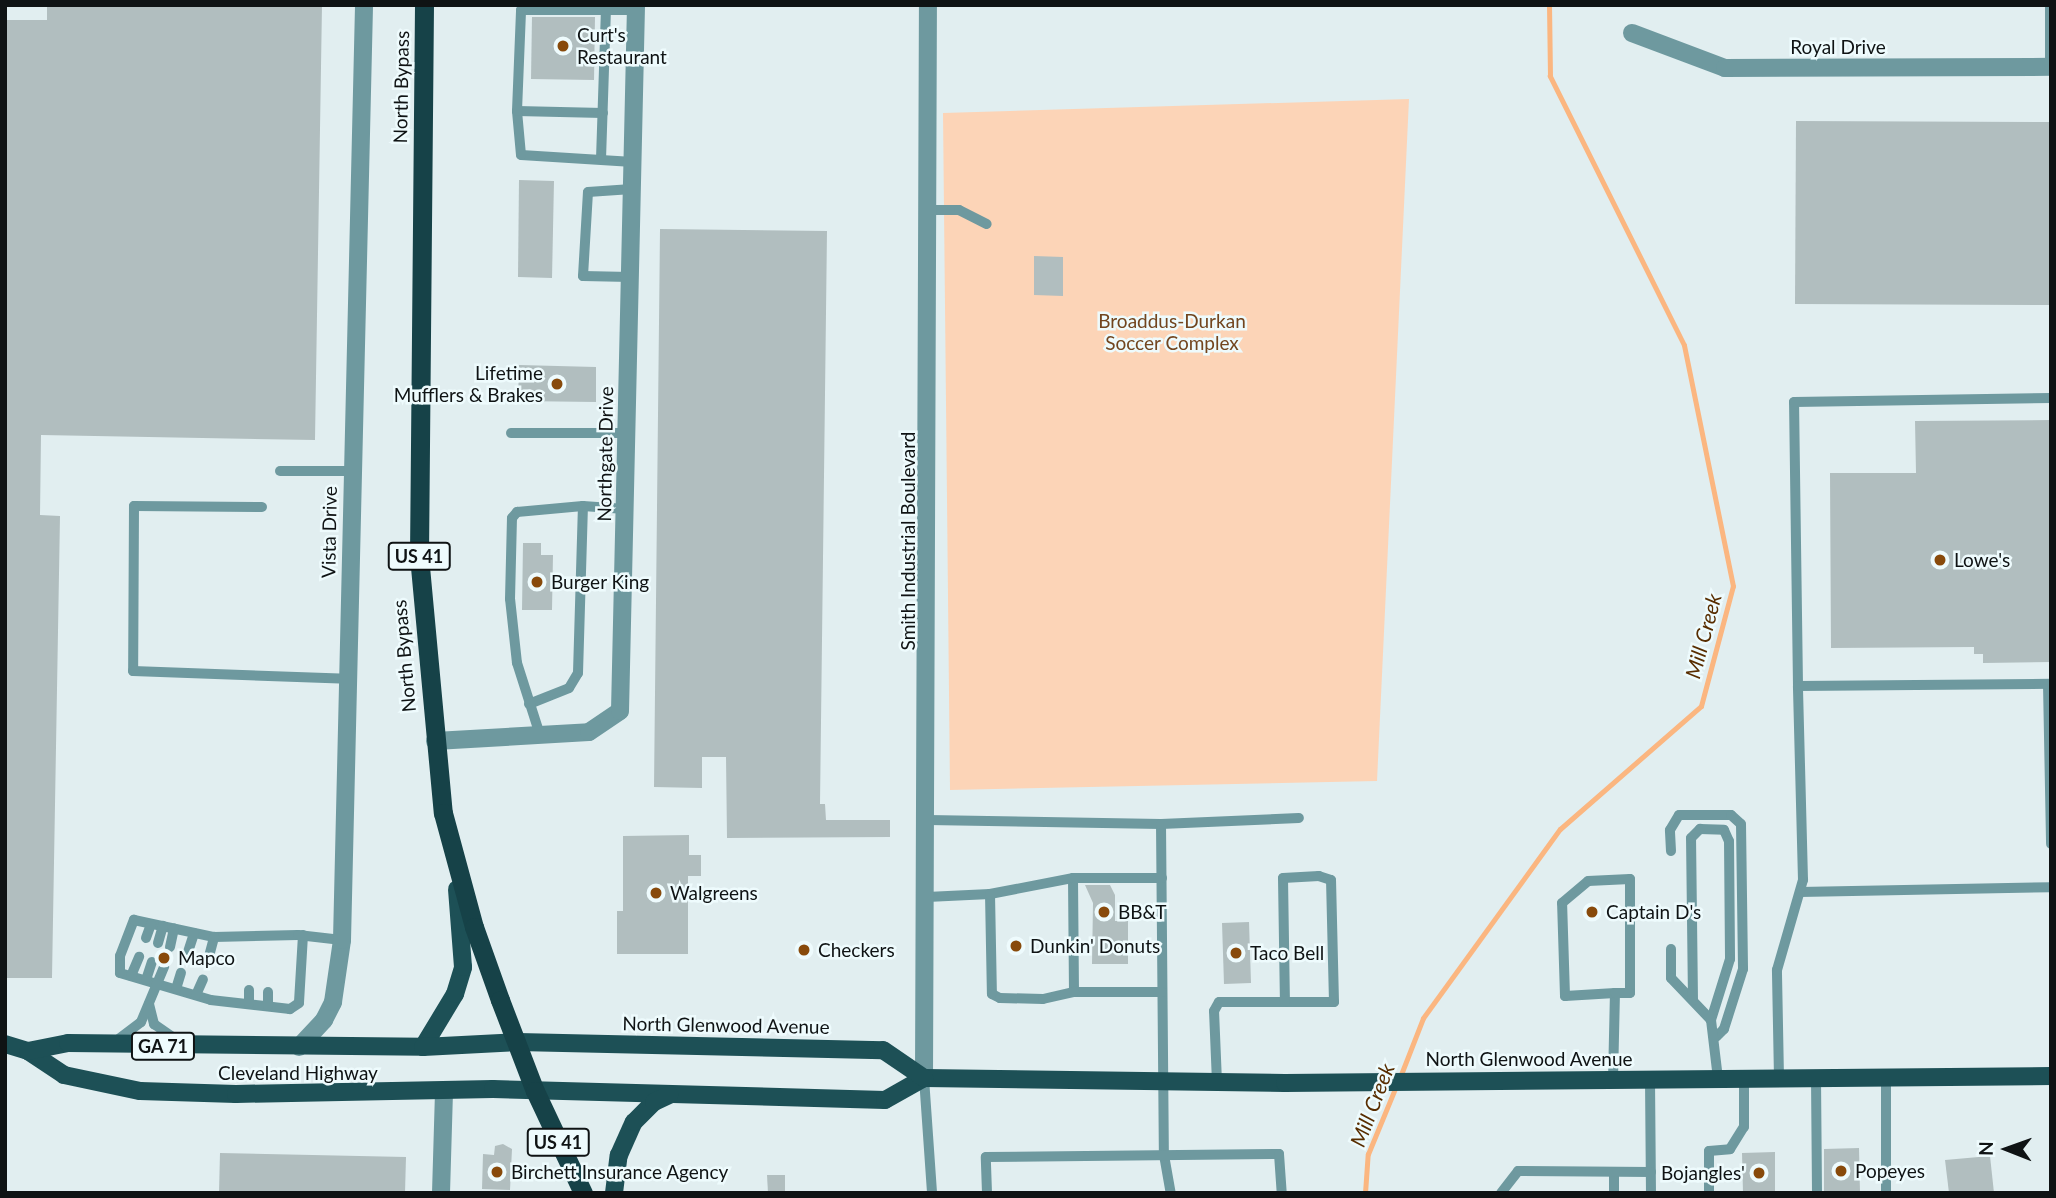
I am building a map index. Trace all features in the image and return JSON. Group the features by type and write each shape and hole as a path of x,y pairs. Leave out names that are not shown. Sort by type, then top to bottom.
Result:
{"highway":[{"name":"North Bypass","path":"424,5 419,556 443,813 474,927 535,1091 583,1193"}],"main road":[{"path":"423,1047 455,994 463,967 453,851"},
{"name":"Cleveland Highway","path":"28,1051 68,1043 423,1047 518,1042"},
{"name":"North Glenwood Avenue","path":"518,1042 883,1049 924,1078 1285,1083 2051,1076"},
{"name":"Cleveland Highway","path":"5,1044 28,1051 64,1075 140,1091 535,1091"},
{"path":"535,1091 885,1100 924,1078"},
{"path":"614,1193 619,1155 634,1122 654,1102 670,1094"}],"street":[{"name":"Vista Drive","path":"299,1046 324,1020 333,1002 342,940 364,5"},
{"name":"Smith Industrial Boulevard","path":"924,1078 928,820 928,5"},
{"name":"Northgate Drive","path":"435,741 589,732 620,711 636,8"},
{"name":"Royal Drive","path":"1632,33 1725,68 2050,67"},
{"path":"441,1193 444,1093"}],"lane":[{"path":"2050,5 2050,67"},
{"path":"633,162 520,155 517,111 521,10 606,11 636,8"},
{"path":"601,159 606,11"},
{"path":"517,111 603,113"},
{"path":"630,277 583,276 588,192 632,189"},
{"path":"929,210 959,210 987,224"},
{"path":"1779,1079 1777,970 1800,891 1794,402 2051,398"},
{"path":"511,433 626,433"},
{"path":"280,471 352,471"},
{"path":"261,507 134,506 133,671 347,680"},
{"path":"529,704 569,688 578,673 583,506"},
{"path":"540,735 517,663 510,599 513,518 517,512 583,506 625,509"},
{"path":"1798,686 2050,684 2051,844"},
{"path":"1671,851 1670,830 1679,815 1731,815 1741,824 1743,969 1724,1029 1716,1037"},
{"path":"1692,815 1693,1000"},
{"path":"928,820 1161,824 1299,818"},
{"path":"1161,824 1164,1155 1171,1193"},
{"path":"1691,838 1700,829 1724,830 1729,841 1730,959 1712,1020 1716,1037 1718,1079"},
{"path":"1216,1082 1213,1011 1219,1002 1285,1002 1334,1002 1331,880 1319,876 1283,878 1285,1002"},
{"path":"927,897 990,894 1073,878 1161,878"},
{"path":"1073,878 1074,992"},
{"path":"1630,879 1630,993 1615,993 1565,996 1562,902 1588,881 1630,879"},
{"path":"1800,891 2051,887"},
{"path":"990,894 992,994 1000,998 1043,999 1074,992 1162,992"},
{"path":"303,935 299,1003 290,1009 196,995 120,973 126,935 134,920 214,937 250,941 269,941 303,935 342,940"},
{"path":"146,939 151,924"},
{"path":"158,943 169,927"},
{"path":"169,927 170,947"},
{"path":"187,955 194,933"},
{"path":"208,960 214,937"},
{"path":"1671,949 1671,978 1712,1020"},
{"path":"131,976 139,957"},
{"path":"109,1045 137,1027 148,1000 152,962"},
{"path":"150,982 164,967"},
{"path":"176,989 181,973"},
{"path":"196,995 203,979"},
{"path":"249,990 249,1004"},
{"path":"268,992 268,1006"},
{"path":"1613,1080 1615,993"},
{"path":"148,1000 153,1024 192,1046"},
{"path":"1886,1077 1886,1193"},
{"path":"924,1078 932,1193"},
{"path":"1816,1078 1817,1193"},
{"path":"1709,1193 1709,1151 1730,1149 1744,1127 1744,1079"},
{"path":"1650,1080 1651,1193"},
{"path":"986,1193 986,1157 1279,1154 1282,1193"},
{"path":"1501,1193 1518,1171 1651,1172"},
{"path":"1614,1172 1614,1193"}],"green space":[{"name":"Broaddus-Durkan Soccer Complex","path":"1409,99 1377,781 950,790 943,113"}],"building":[{"path":"47,5 322,5 315,440 41,435 40,515 60,516 52,978 5,978 5,20 47,20"},
{"name":"Curt's Restaurant","path":"532,17 595,17 594,80 531,79"},
{"path":"1796,121 2051,122 2051,305 1795,304"},
{"path":"519,180 554,181 552,278 518,277"},
{"path":"660,229 827,231 820,804 825,804 826,820 890,820 890,837 727,838 726,757 702,757 702,788 654,787"},
{"path":"1034,256 1063,257 1063,296 1034,295"},
{"name":"Lifetime Mufflers & Brakes","path":"519,365 596,367 596,402 518,401"},
{"name":"Lowe's","path":"2051,420 2051,662 1983,663 1983,654 1974,654 1974,647 1831,648 1830,473 1916,473 1915,421"},
{"name":"Burger King","path":"523,543 541,543 541,555 553,555 552,610 522,610"},
{"name":"Walgreens","path":"689,835 689,855 701,855 701,876 688,876 688,954 617,954 617,911 623,911 623,836"},
{"name":"BB&T","path":"1085,885 1110,885 1115,895 1115,921 1128,921 1128,964 1092,964 1093,903"},
{"name":"Taco Bell","path":"1249,922 1251,983 1224,984 1222,923"},
{"name":"Birchett Insurance Agency","path":"503,1144 512,1149 510,1190 482,1189 483,1154 494,1155 495,1146"},
{"name":"Popeyes","path":"1859,1148 1860,1193 1824,1193 1824,1149"},
{"name":"Bojangles'","path":"1775,1152 1775,1193 1743,1193 1742,1153"},
{"path":"220,1153 406,1157 405,1193 219,1193"},
{"path":"1990,1156 1994,1193 1949,1193 1945,1160"},
{"path":"767,1175 785,1175 785,1193 768,1193"}],"waterway":[{"name":"Mill Creek","path":"1400,1077 1423,1018 1560,829 1701,706 1733,586 1684,345 1550,76 1549,5"},
{"name":"Mill Creek","path":"1365,1193 1368,1154 1396,1086"}],"place":[{"name":"Curt's Restaurant","path":"563,46"},
{"name":"Lifetime Mufflers & Brakes","path":"557,384"},
{"name":"Lowe's","path":"1940,560"},
{"name":"Burger King","path":"537,582"},
{"name":"Walgreens","path":"656,893"},
{"name":"BB&T","path":"1104,912"},
{"name":"Captain D's","path":"1592,912"},
{"name":"Dunkin' Donuts","path":"1016,946"},
{"name":"Checkers","path":"804,950"},
{"name":"Taco Bell","path":"1236,953"},
{"name":"Mapco","path":"164,958"},
{"name":"Popeyes","path":"1841,1171"},
{"name":"Birchett Insurance Agency","path":"497,1172"},
{"name":"Bojangles'","path":"1759,1173"}]}
